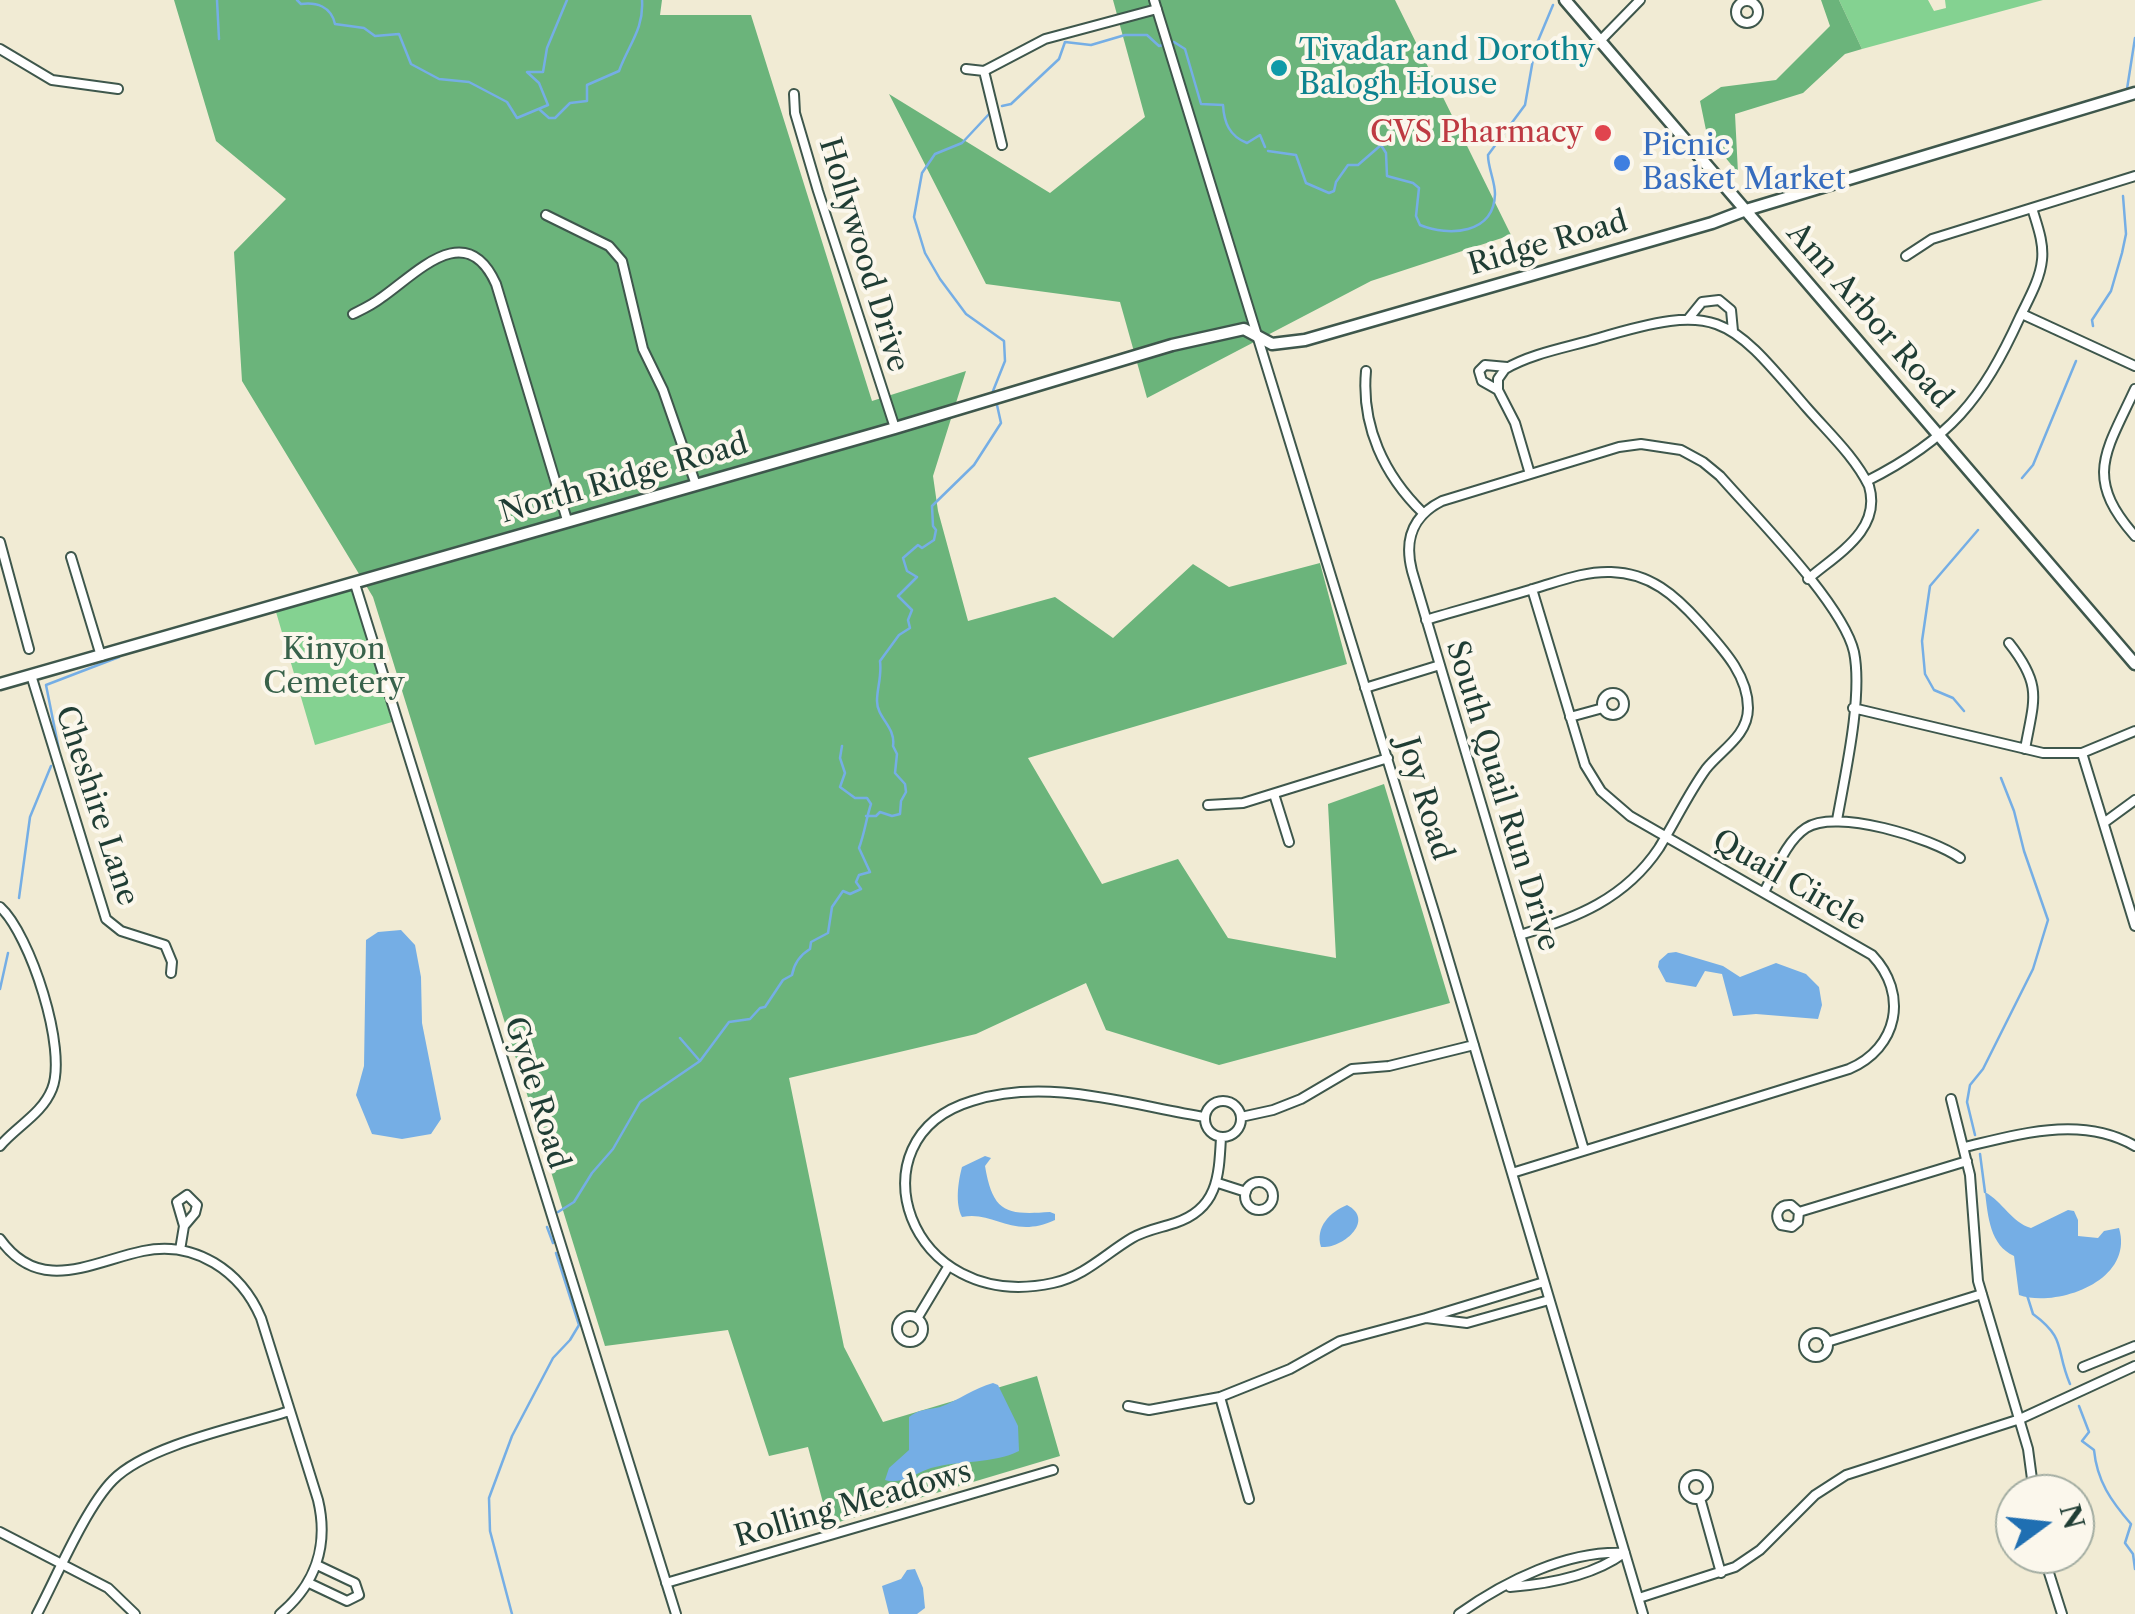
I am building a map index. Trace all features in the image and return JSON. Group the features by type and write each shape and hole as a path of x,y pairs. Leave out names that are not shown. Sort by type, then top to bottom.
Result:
{"street":[{"name":"Ann Arbor Road","path":"1565,0 2135,664"},
{"path":"1599,42 1640,0"},
{"path":"966,70 984,71 1044,40 1155,4"},
{"name":"Joy Road","path":"1155,4 1388,758 1643,1614"},
{"path":"0,50 52,80 118,89"},
{"path":"984,71 1002,145"},
{"name":"Ridge Road","path":"1260,339 1272,344 1305,340 1712,224 1746,210 2135,93"},
{"name":"Hollywood Drive","path":"794,94 795,112 814,178 895,428"},
{"path":"1906,256 1932,239 2132,177"},
{"path":"1867,481 1909,459 1967,409 1987,384 2022,314 2042,260 2032,208"},
{"path":"546,215 608,246 622,261 643,349 663,390 696,485"},
{"path":"353,314 379,300 438,256 462,254 484,265 496,284 567,520"},
{"path":"1690,318 1702,302 1719,300 1731,310 1733,331"},
{"path":"2022,314 2135,366"},
{"path":"1498,390 1482,381 1479,370 1485,365 1507,367 1656,321 1690,318 1733,331 1757,350 1867,481 1872,504 1865,527 1808,579"},
{"name":"North Ridge Road","path":"0,684 1172,346 1244,329 1260,339"},
{"path":"1507,367 1498,379 1498,390 1515,422 1530,474"},
{"path":"1366,371 1364,397 1386,468 1423,512 1442,501 1628,446 1653,444 1681,450 1720,476 1838,615 1850,640 1856,672 1837,820"},
{"path":"2135,390 2108,449 2104,479 2111,506 2135,536"},
{"name":"South Quail Run Drive","path":"1423,512 1411,530 1408,550 1584,1150"},
{"path":"0,542 30,649"},
{"path":"71,558 102,656"},
{"path":"1426,620 1598,572 1623,572 1645,578 1680,600 1736,668 1748,704 1744,726 1703,774 1639,873 1610,899 1575,918 1520,936"},
{"name":"Gyde Road","path":"354,584 676,1614"},
{"name":"Quail Circle","path":"1512,1173 1848,1069 1868,1059 1884,1043 1893,1022 1895,1002 1891,983 1880,964 1862,948 1624,812 1601,791 1586,765 1532,589"},
{"path":"2009,644 2034,684 2025,750"},
{"path":"1365,688 1440,665"},
{"name":"Cheshire Lane","path":"30,676 106,919 120,931 165,945 172,962 171,973"},
{"path":"1570,716 1603,708"},
{"path":"1853,708 2043,754 2082,753 2135,730"},
{"path":"2082,753 2132,903 2135,926"},
{"path":"1208,805 1225,806 1274,794 1388,758"},
{"path":"1274,794 1290,842"},
{"path":"2105,822 2135,800"},
{"path":"1764,892 1799,833 1816,822 1837,820 1932,842 1960,858"},
{"path":"0,907 24,937 58,1054 54,1086 46,1101 0,1146"},
{"path":"1241,1117 1301,1098 1352,1069 1389,1066 1474,1045"},
{"path":"1206,1117 1072,1093 988,1096 952,1108 929,1126 915,1145 906,1188 907,1208 925,1246 948,1267 989,1284 1022,1288 1056,1282 1087,1270 1149,1230 1188,1218 1206,1204 1218,1183 1221,1137"},
{"path":"1952,1099 1965,1148 1974,1252 1982,1294 2033,1474"},
{"path":"1219,1101 1234,1104 1241,1117 1234,1134 1221,1137 1209,1130 1206,1117 1219,1101"},
{"path":"1965,1148 2033,1132 2080,1130 2110,1134 2135,1146"},
{"path":"1799,1212 1967,1161"},
{"path":"1218,1183 1246,1192"},
{"path":"180,1250 184,1226"},
{"path":"0,1239 28,1264 57,1272 88,1268 143,1251 180,1250 217,1264 249,1294 261,1318 321,1512 322,1540 317,1565 309,1582 280,1614"},
{"path":"918,1318 948,1267"},
{"path":"1128,1406 1149,1410 1220,1396 1290,1369 1340,1341 1544,1282"},
{"path":"1827,1342 1982,1294"},
{"path":"1426,1318 1467,1323 1549,1300"},
{"path":"2082,1367 2135,1346"},
{"path":"1639,1598 1721,1573 1760,1550 1815,1496 1846,1475 2020,1419 2135,1366"},
{"path":"1220,1396 1249,1500"},
{"path":"37,1614 100,1496 128,1467 154,1454 290,1411"},
{"name":"Rolling Meadows","path":"666,1583 1053,1470"},
{"path":"1700,1498 1721,1573"},
{"path":"0,1532 108,1588 135,1614"},
{"path":"1459,1614 1505,1588 1566,1577 1609,1564 1625,1553"},
{"path":"309,1582 346,1601 359,1595 355,1583 317,1565"},
{"path":"2049,1574 2062,1614"}],"green space":[{"path":"174,0 662,0 660,15 751,15 872,401 966,371 933,476 938,511 968,621 1055,597 1113,638 1193,564 1229,587 1320,563 1347,664 1028,758 1102,884 1178,859 1228,938 1336,958 1328,804 1384,784 1450,1003 1219,1065 1106,1030 1086,983 976,1034 789,1078 844,1347 883,1422 1037,1376 1060,1456 829,1525 808,1447 769,1456 728,1330 605,1346 373,597 242,381 234,252 286,199 216,141"},
{"path":"1113,0 1395,0 1511,235 1371,281 1147,398 1120,302 986,284 889,94 1050,193 1145,117"},
{"path":"1821,0 1839,0 1862,49 1845,54 1803,93 1735,114 1738,173 1707,135 1700,101 1721,87 1776,80 1830,26"},
{"path":"1839,0 1928,0 1934,11 1946,8 1945,0 2043,0 1862,49"},
{"name":"Kinyon Cemetery","path":"353,589 392,722 315,745 276,612"}],"water":[{"path":"401,930 415,945 421,977 422,1023 441,1119 431,1134 402,1139 372,1134 356,1095 364,1066 366,940 378,932"},
{"path":"1676,952 1723,966 1740,977 1776,963 1806,974 1819,987 1822,1005 1818,1019 1733,1016 1722,974 1705,971 1696,987 1666,982 1659,961"},
{"path":"985,1156 991,1158 985,1166 997,1202 1022,1213 1050,1212 1055,1214 1055,1220 1027,1227 984,1217 962,1217 958,1186 962,1167"},
{"path":"1985,1192 2031,1228 2068,1210 2074,1211 2078,1220 2078,1236 2098,1238 2104,1231 2119,1228 2121,1247 2115,1263 2104,1276 2071,1294 2052,1298 2019,1295 2014,1256 1995,1238"},
{"path":"1347,1205 1358,1218 1353,1232 1347,1239 1321,1247 1320,1233 1325,1221"},
{"path":"993,1383 998,1385 1018,1426 1019,1451 931,1468 903,1480 885,1480 889,1468 909,1450 909,1417"},
{"path":"915,1569 923,1588 925,1608 917,1614 889,1614 882,1586"}],"waterway":[{"path":"217,0 219,39"},
{"path":"297,0 322,6 335,24 364,28 375,36 399,34 411,64 439,79 469,82 507,102 517,118 548,105 539,83 527,72 543,72 547,48 567,0"},
{"path":"540,110 555,118 570,103 587,101 587,85 619,71 638,28 642,0"},
{"path":"1268,151 1296,155 1306,183 1329,193 1334,191 1348,165 1358,165 1381,145 1386,153 1387,176 1419,188 1416,216 1420,225 1444,231 1478,225 1493,207 1495,194 1488,155 1525,105 1535,48 1553,5"},
{"path":"1002,106 1011,104 1059,59 1065,42 1091,45 1125,35 1147,35 1159,46 1174,42 1185,49 1201,104 1223,105 1232,132 1247,143 1260,135 1265,147"},
{"path":"2127,89 2135,38"},
{"path":"990,113 962,143 935,154 922,173 914,217 925,253 940,279 966,314 1004,341 1005,361 993,391"},
{"path":"2093,326 2092,320 2111,291 2122,253 2126,234 2123,196"},
{"path":"2022,478 2033,465 2076,361"},
{"path":"866,816 880,812 900,814 906,792 905,784 895,773 897,754 892,733 877,701 880,661 899,635 910,628 912,610 898,596 917,577 907,571 903,558 918,545 922,548 934,540 932,506 974,465 1001,423 997,405"},
{"path":"1964,711 1953,698 1934,690 1925,674 1922,641 1930,586 1978,530"},
{"path":"59,750 46,685 119,657"},
{"path":"558,1212 574,1202 613,1149 640,1102 700,1061 729,1022 750,1019 765,1007 783,980 792,975 811,942 828,933 832,907 843,891 850,894 861,889 856,882 859,875 870,872 859,848 871,804 867,798 855,798 840,787 845,773 840,758 842,746"},
{"path":"19,898 30,817 51,766"},
{"path":"1975,1135 1967,1102 1970,1085 1983,1069 2033,969 2048,920 2001,778"},
{"path":"0,989 8,953"},
{"path":"680,1038 699,1060"},
{"path":"1980,1154 1985,1192"},
{"path":"547,1227 553,1243"},
{"path":"512,1614 490,1531 489,1498 512,1436 553,1358 579,1325 556,1253"},
{"path":"2027,1295 2033,1314 2056,1338 2070,1384"},
{"path":"2079,1406 2089,1432 2082,1441 2094,1450 2106,1490 2131,1524 2125,1543 2133,1554 2135,1569"}],"place":[{"name":"Tivadar and Dorothy Balogh House","path":"1279,68"},
{"name":"CVS Pharmacy","path":"1603,133"},
{"name":"Picnic Basket Market","path":"1622,163"}]}
